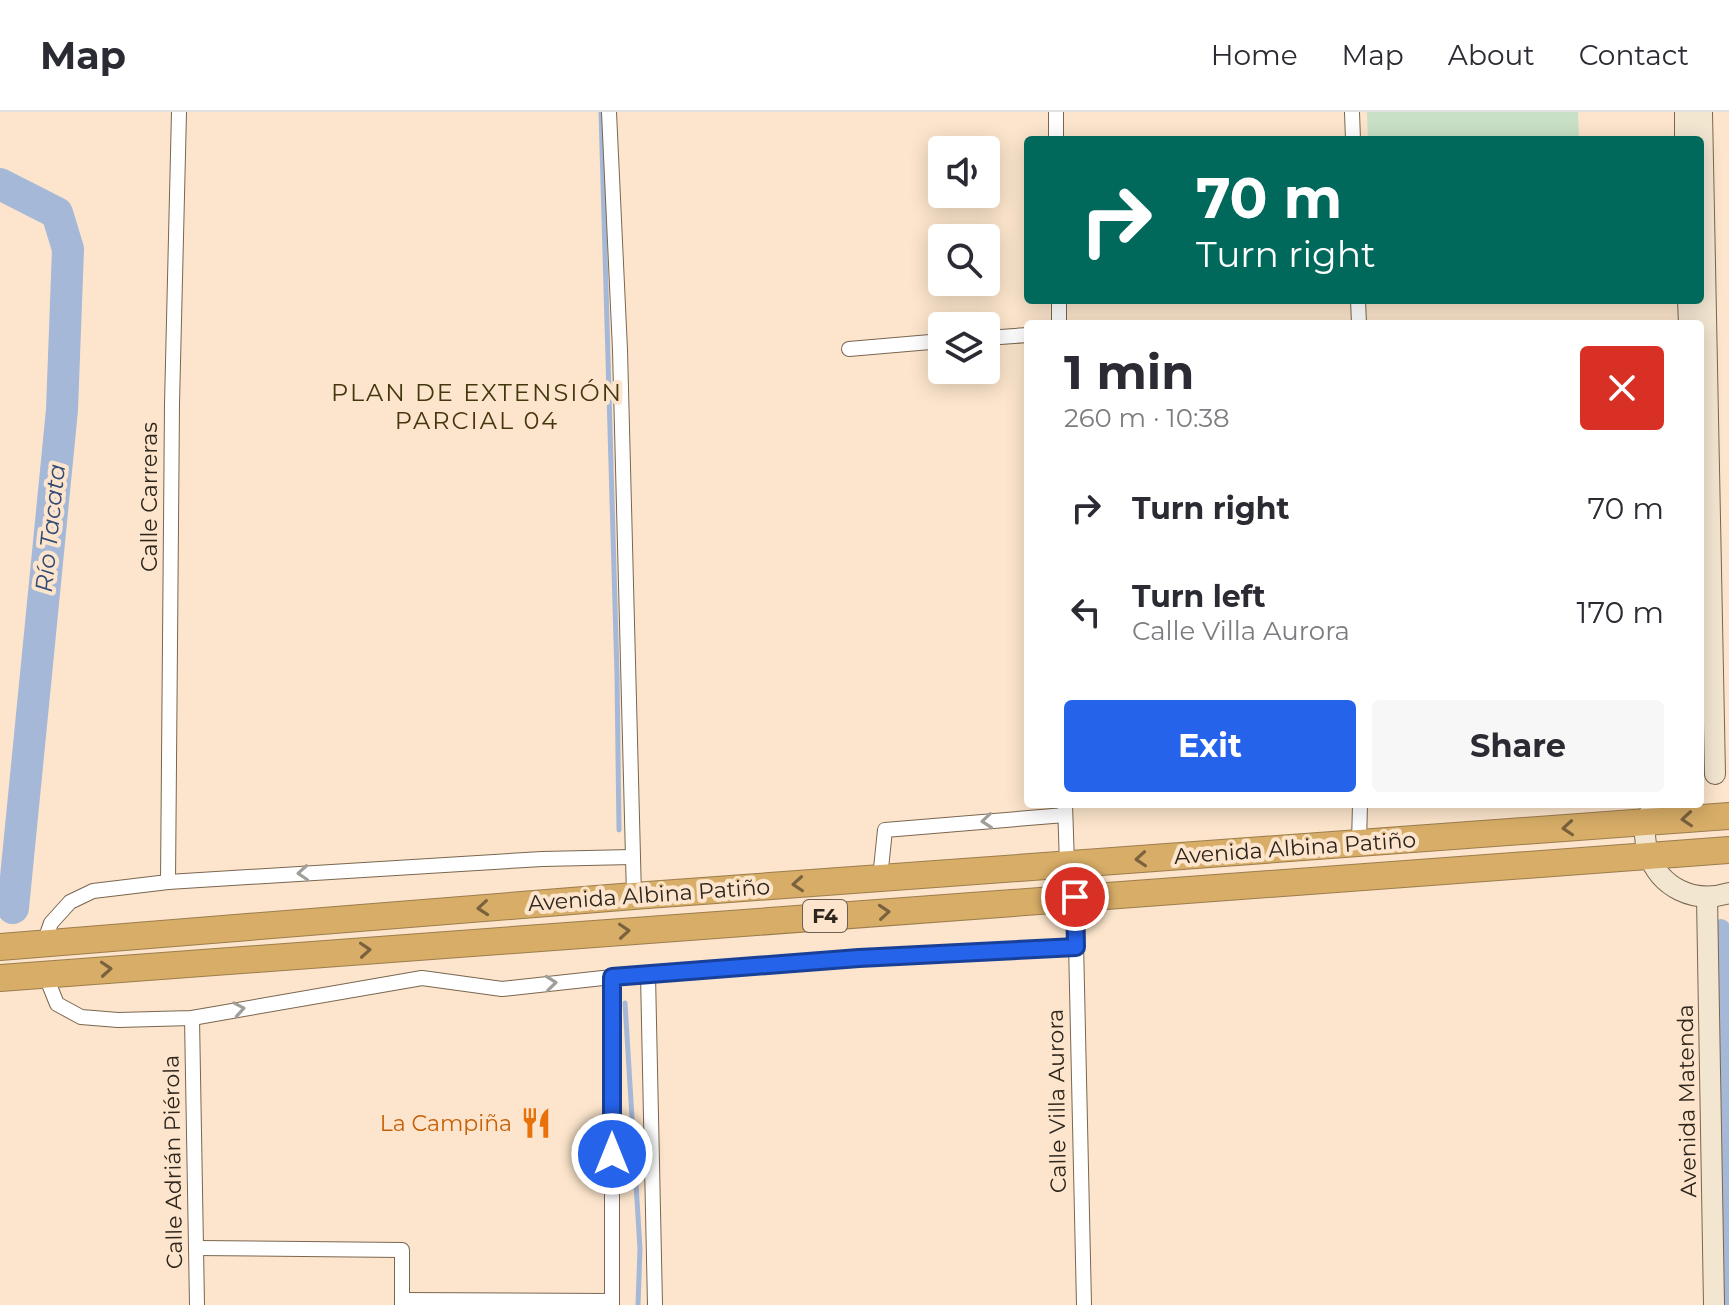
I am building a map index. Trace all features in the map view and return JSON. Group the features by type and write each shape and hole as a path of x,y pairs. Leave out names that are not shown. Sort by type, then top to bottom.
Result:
{"highway":[{"name":"Avenida Albina Patiño","path":"0,947 634,896 1359,843 1650,813 1729,816"},
{"name":"Avenida Albina Patiño","path":"0,978 1729,850"}],"main road":[{"path":"1685,112 1685,136"},
{"path":"1702,112 1702,136"},
{"path":"1704,214 1715,776"},
{"path":"1650,813 1647,847 1659,875 1675,888 1693,896 1729,893"},
{"name":"Avenida Matenda","path":"1707,897 1714,1305"}],"street":[{"name":"Calle Carreras","path":"168,882 172,404 179,112"},
{"path":"609,112 621,365 634,896"},
{"path":"1056,112 1056,136"},
{"path":"1352,112 1353,136"},
{"path":"1000,337 1024,335"},
{"path":"849,349 928,342"},
{"path":"1359,843 1360,808"},
{"path":"880,878 885,830 1065,810 1067,864"},
{"path":"44,943 51,923 70,902 93,891 168,882 542,859 632,857"},
{"name":"Calle Villa Aurora","path":"1075,897 1084,1305"},
{"path":"45,974 57,1004 81,1017 118,1020 192,1018 422,978 502,989 612,977 859,958 1076,947"},
{"path":"648,975 655,1305"},
{"path":"196,1248 402,1250 402,1303 612,1303 612,977"},
{"name":"Calle Adrián Piérola","path":"192,1018 197,1305"}],"green space":[{"path":"1367,112 1578,112 1579,136 1368,136"}],"waterway":[{"path":"601,112 619,830"},
{"name":"Río Tacata","path":"0,184 57,213 68,249 62,410 13,908"},
{"path":"1721,928 1729,1305"},
{"path":"625,1003 640,1249 638,1305"}],"place":[{"name":"La Campiña","path":"536,1123"}],"district":[{"name":"PLAN DE EXTENSIÓN PARCIAL 04","path":"477,406"}],"route":[{"path":"612,1154 612,977 859,958 1076,947 1075,897"}]}
